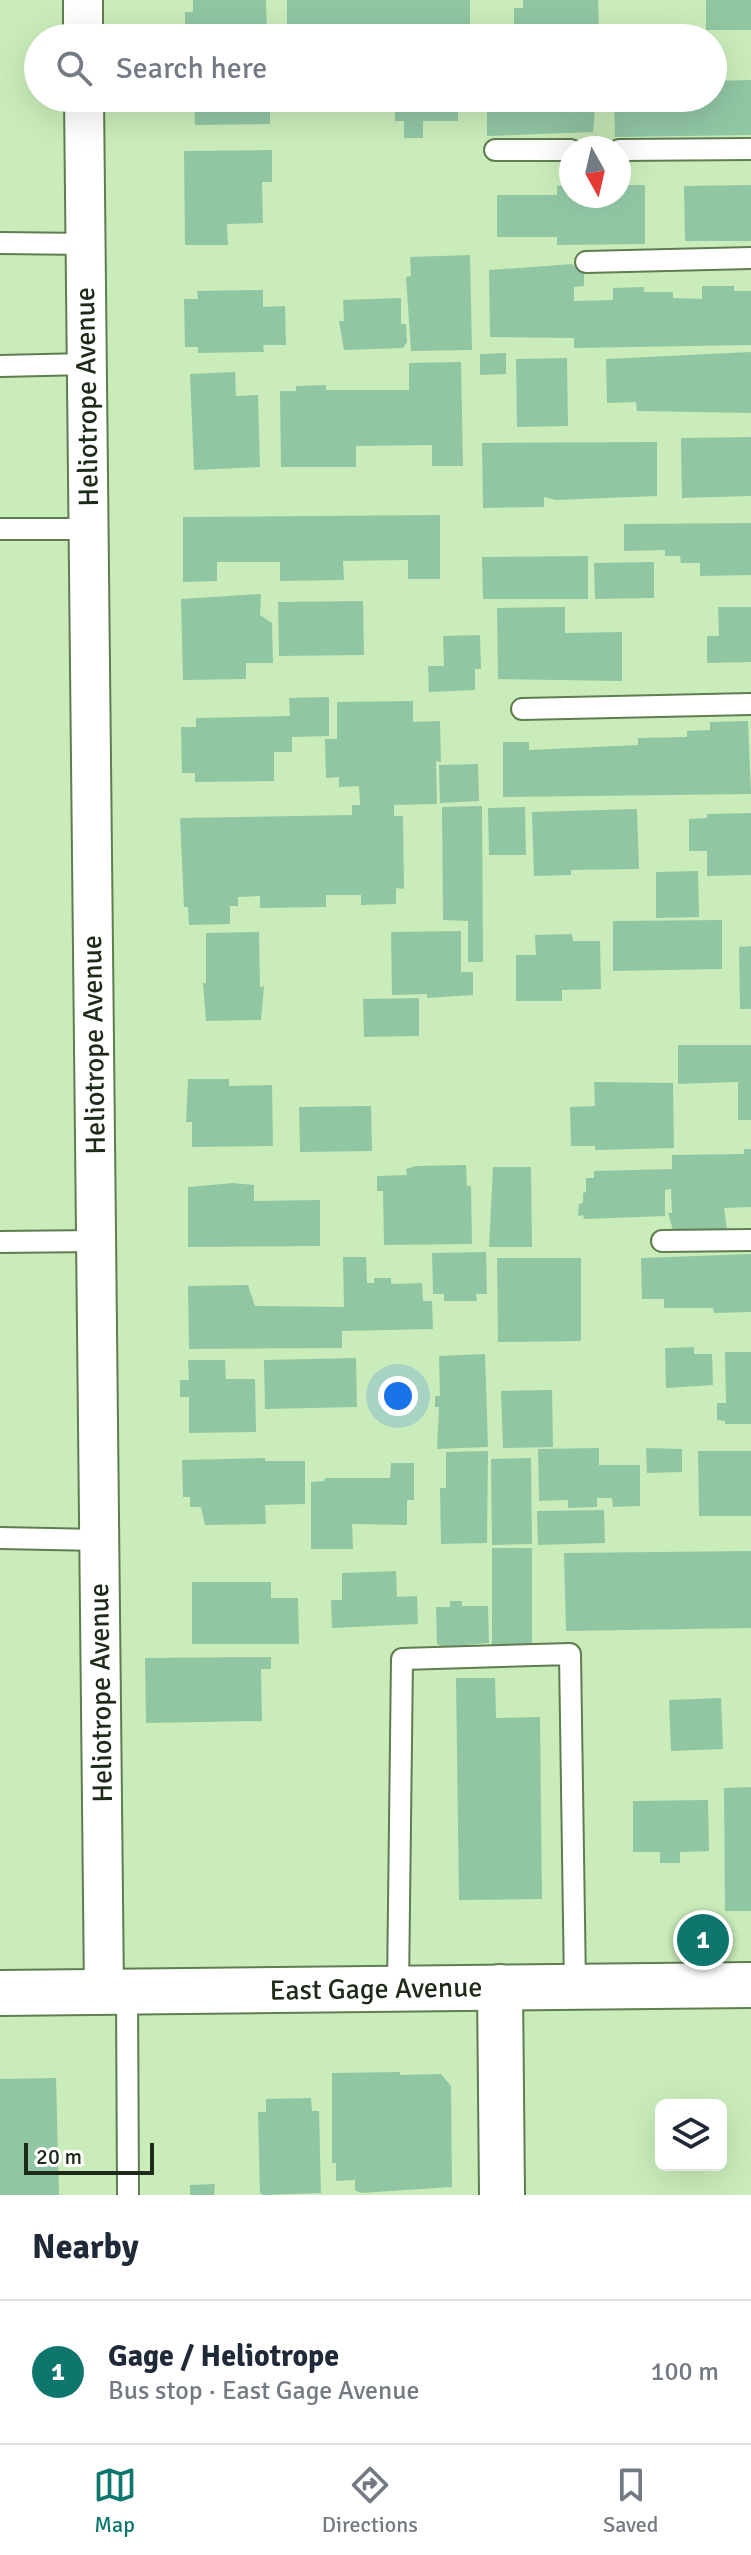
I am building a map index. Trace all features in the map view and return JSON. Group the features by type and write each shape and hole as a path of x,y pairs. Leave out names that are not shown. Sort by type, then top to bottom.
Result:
{"main road":[{"name":"East Gage Avenue","path":"0,1993 751,1985"},
{"path":"500,1987 502,2195"}],"street":[{"path":"83,0 83,24"},
{"name":"Heliotrope Avenue","path":"84,112 99,1540 116,1992"}],"lane":[{"path":"631,150 751,149"},
{"path":"495,150 559,150"},
{"path":"0,243 86,244"},
{"path":"586,262 751,258"},
{"path":"0,366 87,364"},
{"path":"0,529 89,529"},
{"path":"522,709 751,704"},
{"path":"662,1241 751,1240"},
{"path":"0,1242 96,1241"},
{"path":"0,1538 99,1540"},
{"path":"398,1988 402,1659 570,1654 575,1986"},
{"path":"116,1992 128,2195"}],"building":[{"path":"193,0 266,0 267,24 185,24 185,12 193,12"},
{"path":"287,0 470,0 470,24 287,24"},
{"path":"523,0 598,0 599,24 514,24 514,8 523,8"},
{"path":"706,0 751,0 751,30 727,30 727,24 706,24"},
{"path":"751,80 751,135 615,136 614,112 727,112 727,81"},
{"path":"194,112 270,112 270,124 195,125"},
{"path":"395,112 458,112 458,121 423,121 423,138 404,138 404,121 395,121"},
{"path":"487,112 595,112 593,132 487,136"},
{"path":"272,150 272,182 262,182 263,223 227,224 228,245 185,245 184,151"},
{"path":"631,185 645,185 645,244 557,245 557,237 497,237 497,195 557,195 557,186 559,208 631,208"},
{"path":"751,185 751,241 685,241 684,186"},
{"path":"470,255 472,350 411,351 406,277 411,276 410,257"},
{"path":"573,264 584,266 584,286 574,287 574,301 613,300 613,288 644,287 644,292 673,292 673,298 702,299 702,286 734,286 734,291 751,291 751,345 574,348 574,338 490,337 489,270"},
{"path":"263,290 263,307 285,306 286,345 263,345 264,352 198,353 198,347 185,347 184,299 198,299 197,291"},
{"path":"401,298 401,324 406,324 407,342 403,348 344,350 339,321 344,321 343,300"},
{"path":"751,352 751,413 637,411 636,402 607,403 606,359"},
{"path":"506,353 506,374 480,375 480,354"},
{"path":"567,358 568,426 517,427 516,359"},
{"path":"461,362 463,466 432,466 432,445 356,446 356,467 281,467 280,391 296,391 296,386 326,385 326,390 409,390 409,363"},
{"path":"235,372 236,396 258,395 260,467 194,470 190,374"},
{"path":"751,437 751,496 682,498 681,438"},
{"path":"657,442 657,496 556,500 544,497 544,507 483,508 482,443"},
{"path":"440,515 440,579 408,579 408,560 343,561 344,580 280,581 280,562 217,562 217,581 183,582 183,517"},
{"path":"751,523 751,575 700,576 700,563 681,563 680,556 665,556 665,550 624,551 624,524"},
{"path":"588,556 588,599 483,599 482,557"},
{"path":"654,562 654,598 595,599 594,563"},
{"path":"261,594 260,615 272,623 273,663 246,663 246,679 183,680 181,599"},
{"path":"363,601 364,655 279,656 278,602"},
{"path":"565,607 565,633 622,632 622,681 498,679 497,608"},
{"path":"718,607 751,607 751,662 707,663 707,636 719,636"},
{"path":"480,635 481,669 475,669 475,690 429,692 428,666 444,666 443,636"},
{"path":"329,697 329,736 292,737 292,752 274,752 274,781 195,782 195,773 182,773 181,727 196,727 196,718 290,716 289,698"},
{"path":"413,701 413,722 440,721 441,762 436,761 437,804 394,805 394,816 403,816 404,889 396,888 396,904 361,905 361,895 326,895 326,907 260,908 260,896 238,897 238,906 230,906 230,924 189,925 188,907 184,907 180,818 352,815 352,805 360,805 359,786 339,787 339,777 326,778 325,739 337,739 337,702"},
{"path":"748,721 751,794 503,797 503,742 529,742 529,750 638,745 638,738 687,737 687,731 710,730 710,722"},
{"path":"478,764 479,801 440,803 439,765"},
{"path":"482,806 483,962 468,962 468,921 443,920 442,807"},
{"path":"525,807 526,855 489,855 488,808"},
{"path":"637,809 639,869 571,870 571,875 534,876 532,812"},
{"path":"751,813 751,875 707,876 707,851 689,851 689,819 707,818 707,814"},
{"path":"698,871 699,917 656,918 656,872"},
{"path":"722,920 722,969 613,971 613,921"},
{"path":"461,931 461,972 473,972 473,995 427,998 427,994 392,995 391,932"},
{"path":"259,932 260,987 264,986 261,1020 206,1021 203,983 206,983 206,933"},
{"path":"572,934 573,941 600,941 601,989 562,990 562,1001 516,1001 516,955 536,955 535,935"},
{"path":"751,946 751,1009 740,1009 739,947"},
{"path":"419,998 419,1036 364,1037 363,999"},
{"path":"678,1045 751,1045 751,1120 738,1120 738,1082 678,1084"},
{"path":"188,1079 229,1079 229,1086 272,1085 273,1146 192,1147 192,1122 186,1122"},
{"path":"594,1082 673,1083 674,1148 595,1150 595,1146 571,1146 570,1107 595,1106"},
{"path":"371,1106 372,1151 300,1152 299,1107"},
{"path":"744,1149 751,1149 751,1207 724,1208 727,1229 673,1230 668,1213 672,1213 671,1189 665,1190 665,1216 584,1219 583,1215 578,1216 579,1204 583,1203 583,1193 586,1192 586,1178 594,1178 594,1171 672,1169 672,1155 744,1154"},
{"path":"466,1165 467,1186 471,1186 472,1244 384,1245 383,1191 377,1191 377,1176 407,1175 406,1169 416,1166"},
{"path":"493,1167 531,1167 532,1247 489,1247"},
{"path":"233,1183 254,1185 254,1201 320,1200 320,1246 188,1247 188,1187"},
{"path":"486,1252 487,1294 476,1294 477,1301 444,1301 444,1294 433,1294 432,1253"},
{"path":"751,1254 751,1312 714,1313 713,1308 664,1308 664,1299 642,1299 641,1258"},
{"path":"343,1257 366,1257 367,1283 374,1283 374,1278 391,1278 391,1284 422,1283 423,1301 432,1301 433,1329 342,1331 342,1348 189,1349 188,1286 248,1285 255,1306 344,1307"},
{"path":"497,1258 581,1258 581,1341 498,1342"},
{"path":"694,1347 694,1354 712,1354 713,1385 666,1388 665,1348"},
{"path":"725,1352 751,1352 751,1424 725,1424 725,1421 717,1420 717,1403 726,1403"},
{"path":"485,1354 488,1447 437,1449 439,1407 435,1407 435,1396 440,1396 439,1356"},
{"path":"356,1358 357,1407 265,1409 264,1360"},
{"path":"188,1360 225,1360 226,1379 255,1379 256,1432 189,1433 189,1397 180,1397 180,1380 189,1380"},
{"path":"552,1390 553,1447 503,1448 501,1391"},
{"path":"599,1448 599,1465 640,1465 640,1506 613,1507 612,1498 597,1498 597,1507 568,1508 568,1500 539,1501 538,1449"},
{"path":"646,1448 682,1449 682,1472 647,1473"},
{"path":"488,1451 487,1543 441,1544 440,1488 446,1488 446,1452"},
{"path":"698,1451 751,1451 751,1516 699,1516"},
{"path":"265,1458 265,1461 305,1461 305,1504 265,1505 266,1524 205,1525 201,1507 190,1507 190,1497 183,1497 182,1460"},
{"path":"531,1458 532,1544 492,1545 491,1459"},
{"path":"391,1463 414,1463 414,1500 407,1500 407,1525 352,1524 353,1549 311,1549 311,1482 324,1481 325,1478 390,1478"},
{"path":"604,1510 605,1543 538,1545 537,1511"},
{"path":"492,1548 532,1548 532,1650 492,1650"},
{"path":"751,1551 751,1628 566,1631 564,1553"},
{"path":"396,1571 397,1597 417,1596 418,1624 332,1628 331,1600 342,1600 342,1573"},
{"path":"192,1582 271,1582 271,1598 298,1598 299,1644 192,1644"},
{"path":"450,1601 462,1601 462,1606 488,1606 489,1643 442,1647 437,1644 436,1607 450,1607"},
{"path":"271,1657 271,1669 261,1669 262,1721 146,1723 145,1658"},
{"path":"456,1678 495,1678 496,1718 540,1717 542,1899 459,1900"},
{"path":"721,1698 723,1749 671,1751 669,1700"},
{"path":"751,1787 751,1911 725,1911 724,1788"},
{"path":"708,1800 709,1851 680,1852 680,1863 660,1863 660,1852 633,1852 633,1801"},
{"path":"400,2072 400,2075 441,2074 451,2086 452,2187 361,2193 355,2190 355,2180 336,2181 336,2163 332,2163 332,2073"},
{"path":"56,2078 59,2195 0,2195 0,2079"},
{"path":"311,2098 312,2111 319,2111 321,2193 263,2195 260,2193 258,2112 266,2112 266,2099"},
{"path":"215,2184 214,2195 190,2195 190,2185"}],"place":[{"name":"Gage / Heliotrope","path":"703,1940"}]}
